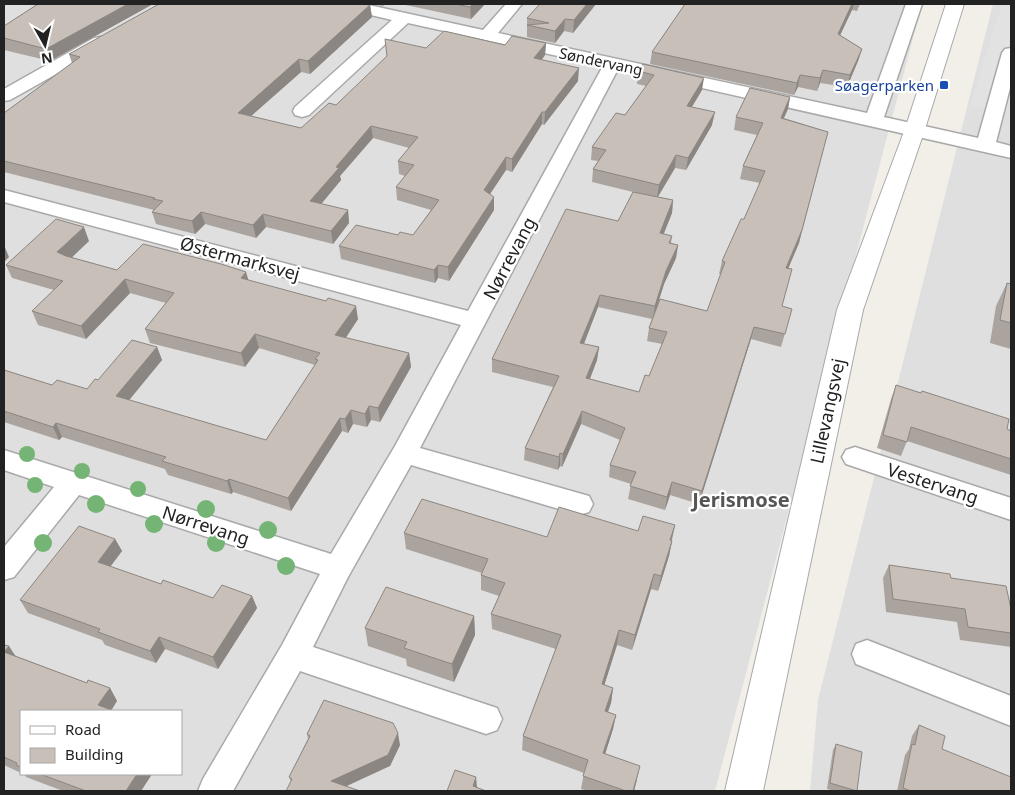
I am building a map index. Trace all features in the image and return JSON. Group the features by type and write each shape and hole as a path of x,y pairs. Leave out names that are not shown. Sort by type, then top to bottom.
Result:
{"street":[{"name":"Søndervang","path":"343,4 915,129"},
{"path":"487,36 514,4"},
{"path":"874,120 914,4"},
{"name":"Lillevangsvej","path":"940,4 943,40"},
{"name":"Lillevangsvej","path":"744,791 850,310 915,129 955,4"},
{"path":"302,112 405,17"},
{"path":"4,96 116,33"},
{"path":"985,146 1011,53"},
{"name":"Nørrevang","path":"215,791 293,655 338,568 404,453 613,63"},
{"path":"915,129 1011,152"},
{"name":"Østermarksvej","path":"4,196 476,320"},
{"path":"404,453 579,504"},
{"name":"Vestervang","path":"854,457 1011,508"},
{"name":"Nørrevang","path":"4,460 338,568"},
{"path":"4,568 74,482"},
{"path":"867,654 1011,710"},
{"path":"293,655 486,719"}],"shaded area":[{"path":"4,4 922,4 715,791 4,791"},
{"path":"993,4 1011,4 1011,791 810,791 818,700"},
{"path":"1002,4 1011,4 1011,95 1007,110 970,106"}],"building":[{"path":"38,4 128,4 46,49 4,38 4,26"},
{"path":"159,4 370,5 308,61 299,59 238,113 301,128 329,103 336,105 387,56 385,39 426,48 444,31 505,45 512,36 546,43 534,58 579,68 545,112 542,112 512,159 506,157 484,190 494,197 448,267 438,265 434,270 339,246 356,225 398,235 400,232 413,235 439,200 396,187 414,165 398,161 418,137 371,126 336,167 339,168 310,201 348,210 331,231 263,214 253,225 201,212 192,221 152,212 163,201 153,199 155,198 4,161 4,113 80,57 69,54"},
{"path":"455,4 473,4 470,7"},
{"path":"540,4 587,4 574,20 565,19 555,31 527,25 549,23 527,18"},
{"path":"685,4 852,4 838,34 862,49 850,75 823,70 820,78 800,75 797,83 652,52"},
{"path":"643,64 704,78 687,106 715,112 688,158 676,155 659,185 593,169 606,150 592,147 616,113 625,115 654,75 638,71"},
{"path":"750,88 790,97 781,118 828,132 802,230 786,268 792,269 782,306 792,309 785,334 754,327 702,491 672,482 667,497 630,486 636,472 610,465 625,428 582,411 563,454 560,453 559,457 525,448 559,376 492,359 566,209 618,221 633,192 673,200 660,233 672,236 669,243 678,245 666,271 655,306 600,295 580,343 599,347 586,378 639,392 645,375 649,376 667,332 649,328 660,299 707,311 725,262 722,261 741,219 744,219 765,171 743,166 763,123 736,117"},
{"path":"56,219 84,227 57,252 66,256 117,270 143,244 221,264 246,272 241,278 326,301 328,298 356,306 335,335 409,353 378,408 369,406 365,414 351,410 345,419 340,418 288,498 229,479 227,481 162,461 166,457 56,423 53,427 4,411 4,370 52,385 57,380 87,389 95,379 98,380 132,340 157,347 116,396 266,440 318,360 315,359 320,353 255,334 241,353 145,329 174,293 125,279 81,326 32,311 63,281 6,265"},
{"path":"1007,283 1011,284 1011,323 1000,320"},
{"path":"896,385 921,393 922,391 1009,419 1007,429 1011,431 1011,459 911,427 907,442 883,435"},
{"path":"422,499 547,537 559,507 638,531 643,516 675,525 661,576 654,574 635,635 619,630 602,684 613,688 605,711 616,715 603,753 640,766 633,791 626,791 583,776 588,760 523,736 561,635 491,614 505,583 481,575 488,559 404,533"},
{"path":"79,526 115,539 98,562 161,584 163,580 213,598 222,585 252,596 213,657 159,637 150,651 98,632 100,629 20,600"},
{"path":"889,565 950,574 951,578 1006,586 1011,609 1011,633 968,627 965,609 893,599"},
{"path":"386,587 474,616 452,664 404,648 407,642 365,628"},
{"path":"4,645 9,646 4,652"},
{"path":"4,652 87,683 88,680 110,688 98,705 111,710 20,710 20,767 16,765 17,763 4,757"},
{"path":"324,700 393,723 398,733 388,755 331,781 360,791 286,791 292,779 289,777 310,736 307,734"},
{"path":"919,725 945,736 942,749 1011,777 1011,791 911,791 903,788 912,744 915,745"},
{"path":"836,744 862,752 857,791 830,783"},
{"path":"455,770 476,777 473,786 486,791 447,791"},
{"path":"43,775 136,775 126,791 86,791"}],"place":[{"name":"Søagerparken","path":"944,85"}],"district":[{"name":"Jerismose","path":"741,499"}]}
